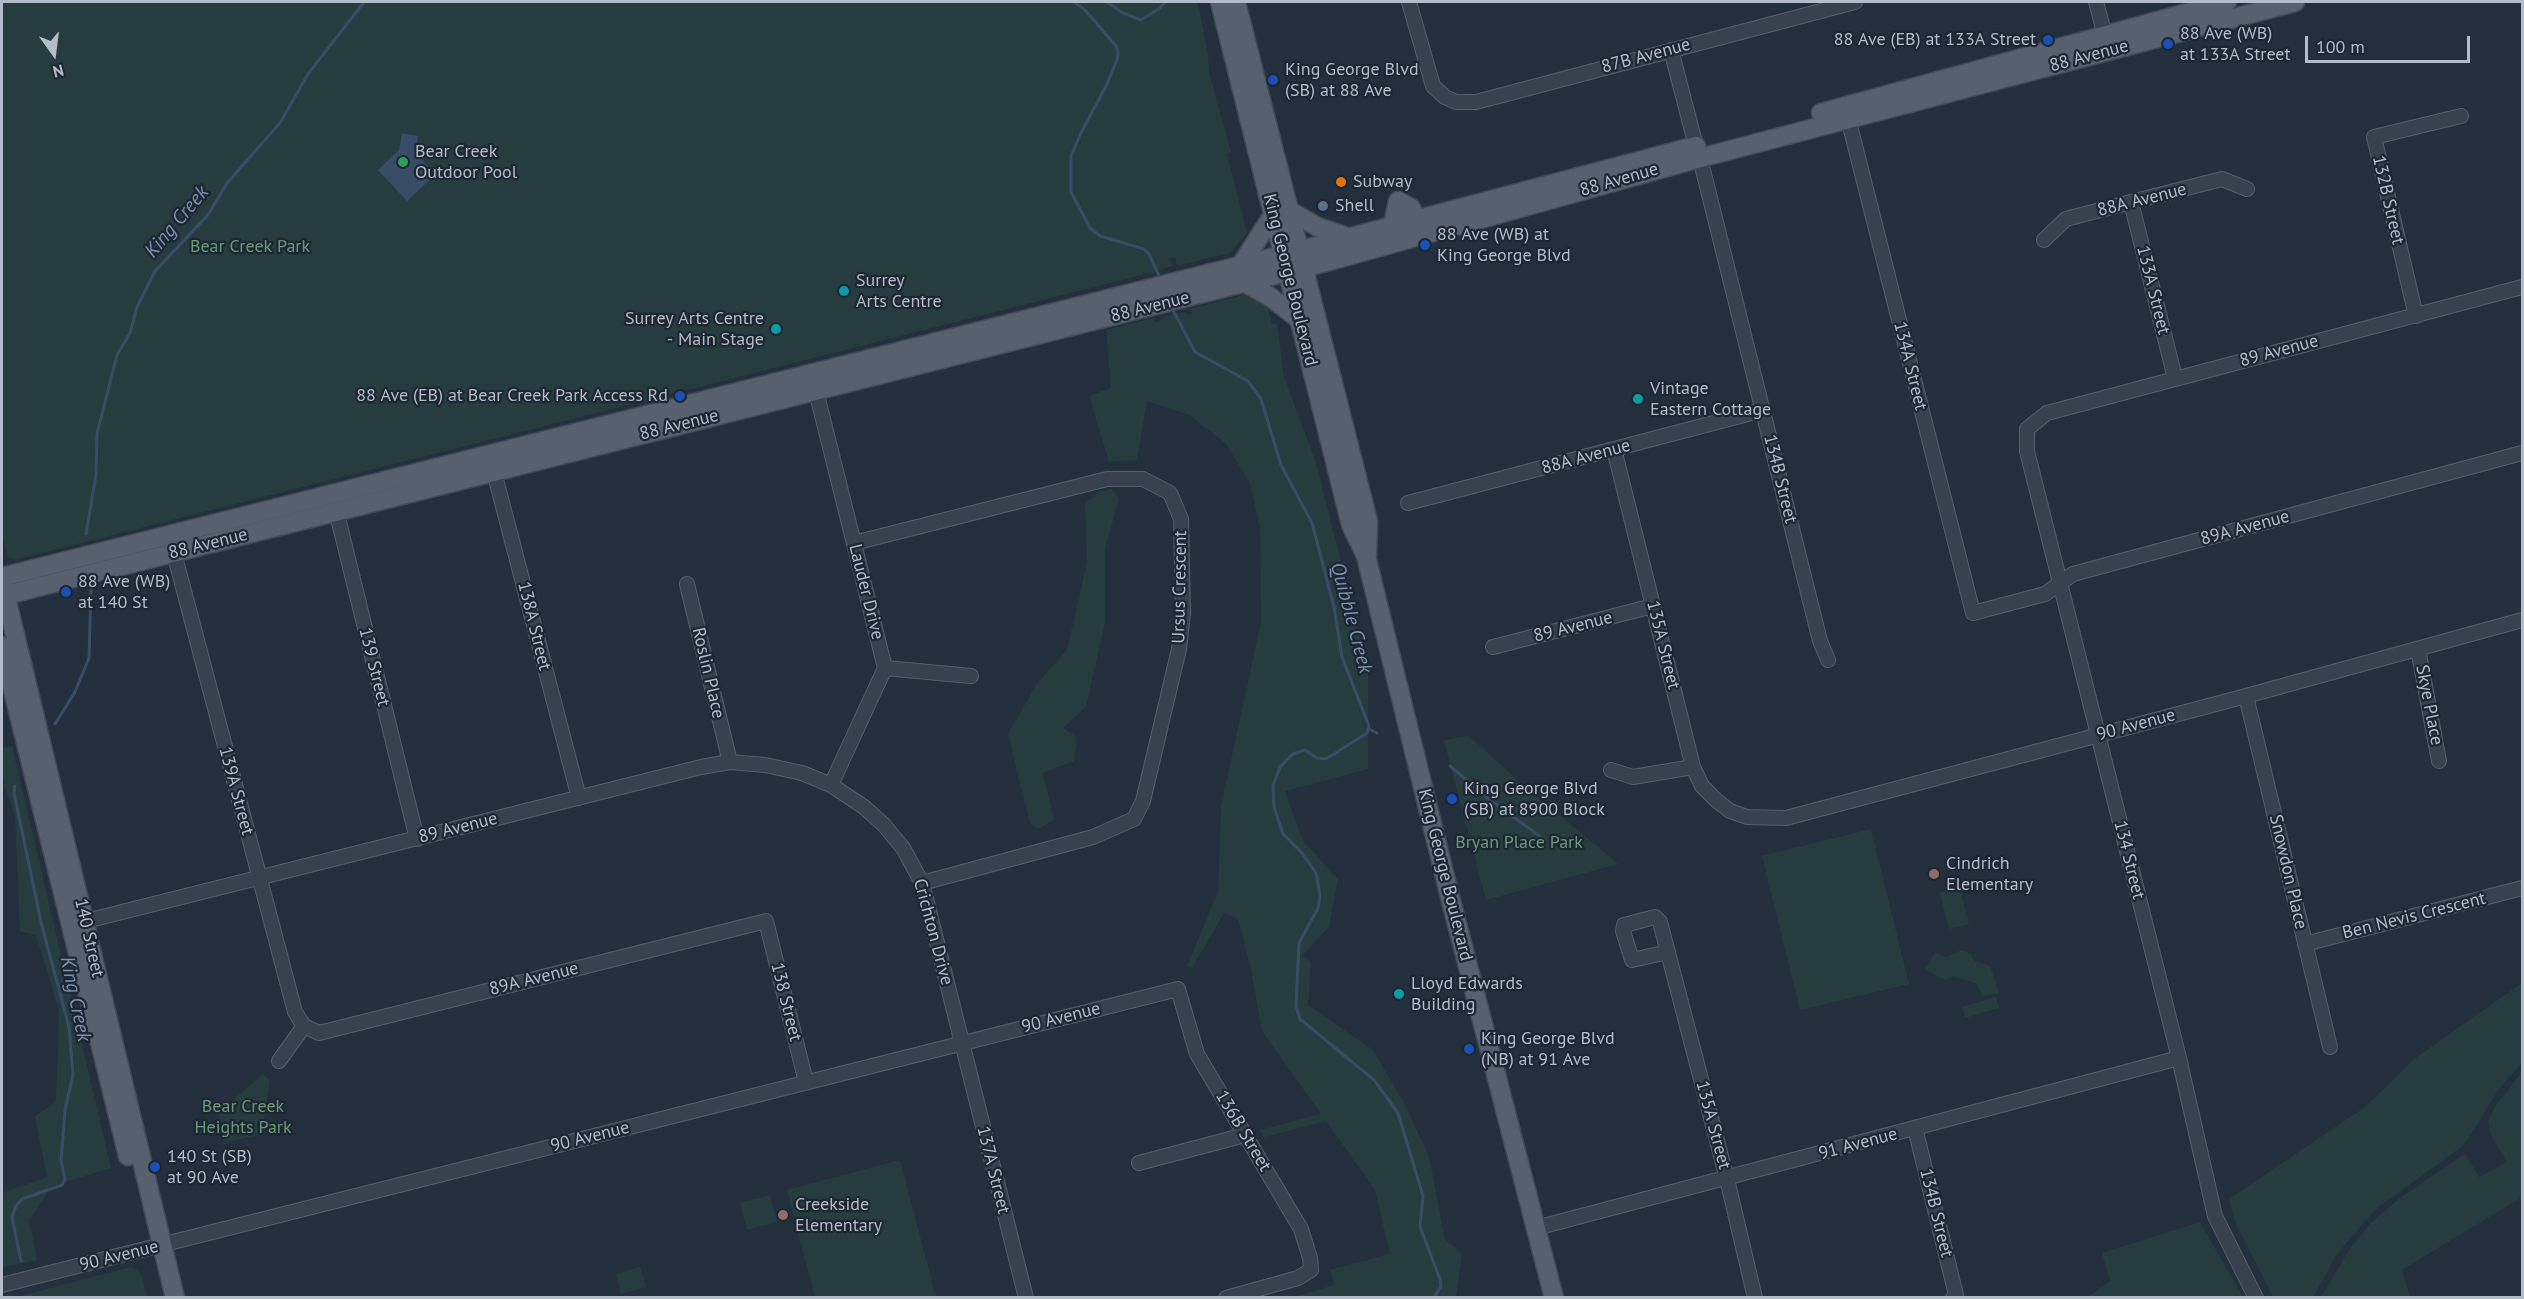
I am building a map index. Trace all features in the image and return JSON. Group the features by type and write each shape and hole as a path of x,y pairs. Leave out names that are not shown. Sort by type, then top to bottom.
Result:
{"main road":[{"name":"King George Boulevard","path":"1220,2 1368,522 1366,556"},
{"name":"King George Boulevard","path":"1236,2 1281,213"},
{"name":"88 Avenue","path":"3,587 492,463 828,369 1166,294 1245,284 1347,237 1393,225 1398,201 1411,208 1417,219 1848,118 2107,42 2227,2"},
{"name":"88 Avenue","path":"492,463 816,391 1166,294 1241,265 1294,261 2107,42 2295,2"},
{"path":"1241,265 1281,213 1347,237"},
{"name":"King George Boulevard","path":"1294,261 1300,320 1351,525 1366,556 1444,874 1554,1298"},
{"path":"1245,284 1269,296 1300,320"},
{"path":"816,391 828,369"},
{"name":"88 Avenue","path":"3,587 174,553 334,503"},
{"name":"140 Street","path":"3,587 86,921 156,1247 164,1298"},
{"name":"140 Street","path":"2,646 156,1247 175,1298"}],"street":[{"name":"87B Avenue","path":"1409,2 1429,75 1438,93 1456,102 1476,102 1855,2"},
{"path":"2096,2 2107,42"},
{"name":"134B Street","path":"1671,50 1820,641 1828,660"},
{"name":"132B Street","path":"2416,316 2373,137 2462,116"},
{"name":"134A Street","path":"1848,118 1973,613"},
{"name":"88A Avenue","path":"2044,240 2066,219 2131,202 2223,179 2247,189"},
{"name":"133A Street","path":"2131,202 2175,378"},
{"name":"89 Avenue","path":"2037,420 2047,413 2523,287"},
{"name":"Lauder Drive","path":"816,391 885,668"},
{"name":"88A Avenue","path":"1408,503 1763,410"},
{"name":"134 Street","path":"2037,420 2027,429 2027,451 2179,1058 2215,1216 2256,1298"},
{"name":"135A Street","path":"1614,449 1693,767 1702,786 1716,800 1730,811 1747,817"},
{"name":"89A Avenue","path":"1973,613 2045,594 2073,574 2523,453"},
{"name":"138A Street","path":"492,463 579,798"},
{"name":"Ursus Crescent","path":"854,543 1107,479 1143,478 1170,493 1181,519 1183,613 1179,650 1143,801 1134,819 1093,837 922,883"},
{"name":"139 Street","path":"334,503 417,839"},
{"name":"139A Street","path":"174,553 295,1012 304,1026"},
{"name":"Roslin Place","path":"687,584 730,762"},
{"name":"89 Avenue","path":"1493,647 1653,606"},
{"name":"90 Avenue","path":"1747,817 1786,818 2523,620"},
{"name":"Skye Place","path":"2418,649 2439,761"},
{"path":"831,785 885,668 971,676"},
{"name":"Snowdon Place","path":"2246,696 2330,1047"},
{"name":"89 Avenue","path":"86,921 701,767 730,762 765,765 802,773 831,785"},
{"path":"1611,770 1633,777 1693,767"},
{"name":"Crichton Drive","path":"831,785 864,807 884,825 903,848 922,883 961,1043"},
{"name":"Ben Nevis Crescent","path":"2305,944 2523,888"},
{"name":"89A Avenue","path":"304,1026 318,1033 766,921"},
{"name":"138 Street","path":"766,921 806,1082"},
{"name":"135A Street","path":"1668,952 1727,1179 1755,1298"},
{"name":"90 Avenue","path":"2,1285 1178,989"},
{"name":"136B Street","path":"1178,989 1197,1054 1301,1229 1310,1258 1311,1270 1298,1278 1226,1298"},
{"path":"279,1061 304,1026"},
{"name":"137A Street","path":"961,1043 1026,1298"},
{"name":"91 Avenue","path":"1536,1228 2179,1058"},
{"name":"134B Street","path":"1915,1128 1956,1295 1953,1298"},
{"path":"1139,1162 1245,1136"}],"green space":[{"name":"Bear Creek Park","path":"2,2 1198,2 1209,72 1231,152 1227,154 1247,233 1230,253 1177,266 1175,257 1168,259 1173,265 1152,274 1142,272 1142,275 14,560 8,557 2,533"},
{"path":"1244,295 1267,305 1272,324 1277,324 1284,377 1316,463 1368,669 1368,769 1285,791 1303,841 1338,879 1329,927 1302,956 1311,962 1308,1005 1373,1050 1403,1101 1429,1156 1445,1240 1462,1254 1456,1297 1294,1297 1334,1285 1330,1270 1390,1254 1375,1190 1326,1121 1264,1137 1260,1130 1321,1114 1262,1031 1251,969 1238,919 1224,913 1192,968 1187,966 1218,892 1221,806 1261,622 1260,528 1250,483 1226,444 1190,415 1147,401 1137,460 1109,462 1089,396 1111,388 1106,330 1154,318 1155,323 1173,313 1192,314 1190,309"},
{"path":"1111,489 1119,498 1105,549 1105,623 1086,707 1063,728 1077,737 1074,761 1043,773 1054,820 1038,829 1030,824 1008,734 1036,685 1067,650 1087,562 1085,503 1100,492"},
{"name":"Bryan Place Park","path":"1468,735 1522,784 1618,864 1486,900 1444,741"},
{"path":"12,746 111,1168 52,1186 29,1220 37,1260 2,1267 2,1193 47,1177 35,1116 56,1102 59,1010 36,935 20,931 15,816 2,778 2,748"},
{"path":"1871,829 1909,984 1800,1010 1762,856"},
{"path":"1960,888 1969,924 1949,929 1940,893"},
{"path":"1962,950 1971,954 1974,961 1990,966 1999,993 1983,996 1977,984 1954,976 1945,980 1925,969 1935,953 1946,957"},
{"path":"2522,983 2522,1063 2498,1090 2464,1145 2376,1209 2337,1254 2313,1297 2273,1297 2236,1224 2229,1199 2365,1107 2414,1059"},
{"path":"1996,997 1999,1008 1965,1018 1962,1007"},
{"path":"2522,1072 2522,1197 2402,1270 2410,1297 2321,1297 2351,1247 2372,1222 2400,1198 2465,1154 2479,1177 2507,1162 2491,1135 2488,1120 2497,1104"},
{"name":"Bear Creek Heights Park","path":"263,1074 270,1080 262,1134 224,1143 218,1113"},
{"path":"900,1160 936,1297 815,1297 787,1190"},
{"path":"770,1195 777,1222 747,1230 740,1203"},
{"path":"2200,1222 2243,1297 2088,1297 2110,1281 2102,1253"},
{"path":"131,1267 141,1273 147,1297 16,1297"},
{"path":"640,1267 646,1287 621,1294 616,1274"}],"water":[{"path":"402,133 418,136 415,153 436,174 407,201 378,170 399,150"}],"waterway":[{"name":"King Creek","path":"86,534 96,475 97,434 117,355 130,333 137,307 155,271 208,215 227,183 280,123 308,74 364,2"},
{"name":"Quibble Creek","path":"1074,2 1085,10 1116,46 1118,52 1107,84 1071,156 1071,192 1090,228 1100,236 1144,249 1149,254 1161,280"},
{"path":"1107,2 1123,13 1141,20 1165,2"},
{"name":"Quibble Creek","path":"1172,308 1195,352 1248,381 1261,399 1281,465 1312,523 1334,607 1342,657 1369,726 1367,733 1326,759 1317,758 1305,750 1293,754 1280,767 1273,786 1274,807 1283,834 1302,853 1316,873 1320,896 1318,908 1299,943 1296,1006 1300,1019 1374,1080 1398,1113 1423,1196 1420,1227 1440,1279 1441,1286 1434,1298"},
{"name":"King Creek","path":"55,724 75,692 89,658 91,590"},
{"path":"1369,729 1377,733"},
{"path":"1450,766 1490,800 1545,840"},
{"name":"King Creek","path":"15,786 14,793 41,922 69,1027 73,1075 65,1110 61,1161 65,1179 62,1185 22,1199 16,1206 12,1217 21,1261"}],"place":[{"name":"88 Ave (EB) at 133A Street","path":"2048,40"},
{"name":"88 Ave (WB) at 133A Street","path":"2168,44"},
{"name":"King George Blvd (SB) at 88 Ave","path":"1273,80"},
{"name":"Bear Creek Outdoor Pool","path":"403,162"},
{"name":"Subway","path":"1341,182"},
{"name":"Shell","path":"1323,206"},
{"name":"88 Ave (WB) at King George Blvd","path":"1425,245"},
{"name":"Surrey Arts Centre","path":"844,291"},
{"name":"Surrey Arts Centre - Main Stage","path":"776,329"},
{"name":"88 Ave (EB) at Bear Creek Park Access Rd","path":"680,396"},
{"name":"Vintage Eastern Cottage","path":"1638,399"},
{"name":"88 Ave (WB) at 140 St","path":"66,592"},
{"name":"King George Blvd (SB) at 8900 Block","path":"1452,799"},
{"name":"Cindrich Elementary","path":"1934,874"},
{"name":"Lloyd Edwards Building","path":"1399,994"},
{"name":"King George Blvd (NB) at 91 Ave","path":"1469,1049"},
{"name":"140 St (SB) at 90 Ave","path":"155,1167"},
{"name":"Creekside Elementary","path":"783,1215"}]}
